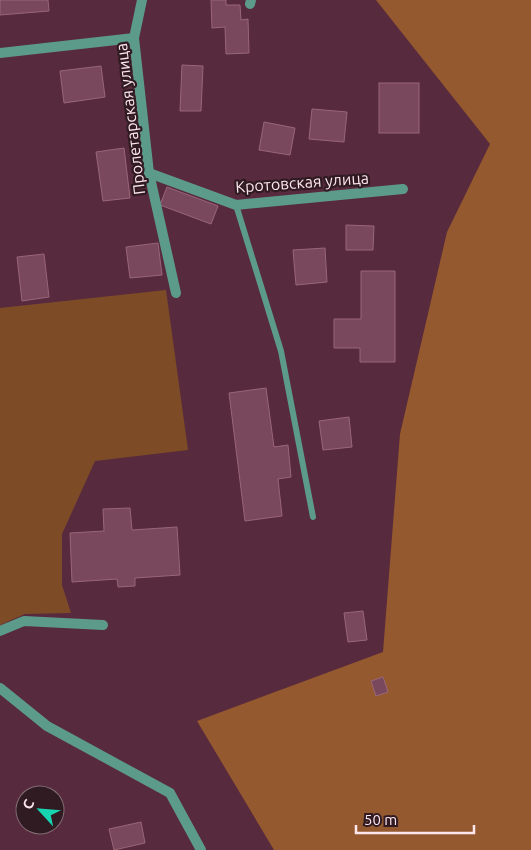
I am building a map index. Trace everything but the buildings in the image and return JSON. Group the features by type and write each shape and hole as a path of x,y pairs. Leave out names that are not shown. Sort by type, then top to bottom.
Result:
{"street":[{"name":"Пролетарская улица","path":"142,0 134,38 149,173 176,293"},
{"path":"0,53 134,38"},
{"name":"Кротовская улица","path":"149,173 236,205 402,189"},
{"path":"0,631 24,621 103,625"},
{"path":"0,688 47,726 170,793 201,850"}],"lane":[{"path":"236,205 280,351 313,517"}],"shaded area":[{"path":"376,0 531,0 531,850 274,850 197,721 383,652 400,434 447,232 490,144"},
{"path":"166,290 188,450 95,461 62,534 62,585 71,613 25,614 0,625 0,308"}]}
